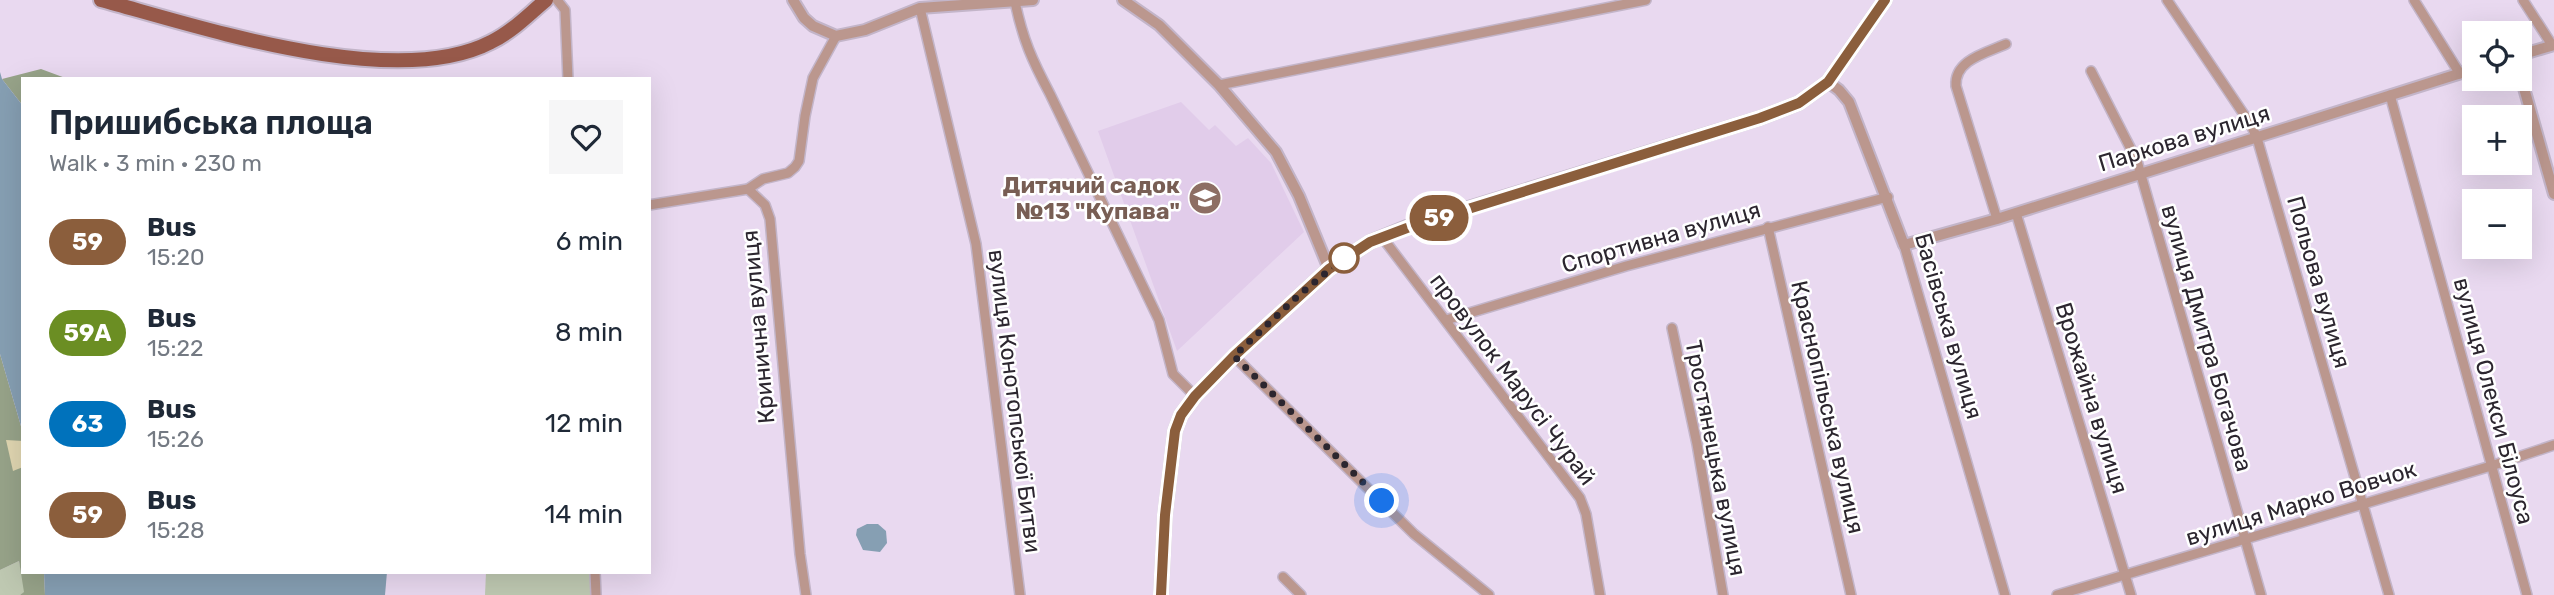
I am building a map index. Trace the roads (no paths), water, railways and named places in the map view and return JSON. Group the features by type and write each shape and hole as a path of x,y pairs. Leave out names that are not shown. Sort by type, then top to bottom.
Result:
{"main road":[{"path":"101,0 251,41 341,57 400,61 436,58 474,50 492,42 546,0"},
{"path":"1161,595 1162,548 1175,431 1181,415 1195,396 1234,356 1329,269 1356,250 1382,237 1782,111 1828,82 1885,0"}],"street":[{"path":"557,0 565,10 568,77"},
{"path":"793,0 804,18 813,26 836,36 865,30 936,0"},
{"path":"920,8 1033,0"},
{"path":"1125,0 1159,25 1219,85 1276,152 1299,196 1329,269"},
{"path":"1219,85 1646,0"},
{"name":"Польова вулиця","path":"2167,0 2258,138 2389,595"},
{"path":"2414,0 2460,74"},
{"path":"2524,0 2553,45 2532,51"},
{"path":"1015,2 1021,32 1030,57 1159,320 1169,366 1178,380 1195,396"},
{"name":"вулиця Конотопської Битви","path":"920,8 976,244 1020,595"},
{"path":"651,205 748,189 763,179 788,173 799,160 811,86 836,36"},
{"path":"1997,219 1955,78 1964,64 2006,44"},
{"name":"вулиця Дмитра Богачова","path":"2091,71 2137,161 2261,595"},
{"name":"Паркова вулиця","path":"1904,245 1997,219 2460,74"},
{"name":"Басівська вулиця","path":"1828,82 1849,102 1888,197 2005,595"},
{"path":"2525,91 2554,194"},
{"name":"вулиця Олекси Білоуса","path":"2390,95 2527,595"},
{"name":"Кринична вулиця","path":"748,189 765,205 770,219 806,595"},
{"name":"Спортивна вулиця","path":"1446,320 1626,266 1888,197"},
{"name":"Врожайна вулиця","path":"2016,213 2132,595"},
{"name":"Краснопільська вулиця","path":"1768,227 1851,595"},
{"name":"провулок Марусі Чурай","path":"1382,237 1580,498 1588,524 1600,595"},
{"name":"Тростянецька вулиця","path":"1672,328 1697,444 1723,595"},
{"path":"1234,356 1414,534 1489,595"},
{"name":"вулиця Марко Вовчок","path":"2057,595 2363,505 2554,445"},
{"path":"595,574 597,595"},
{"path":"1283,577 1301,595"}],"water":[{"path":"0,72 2,79 21,103 21,426 0,354"},
{"path":"867,524 878,524 886,531 887,543 880,552 863,550 856,535 857,529"},
{"path":"44,574 387,574 385,595 45,595"}],"place":[{"name":"Дитячий садок №13 \"Купава\"","path":"1205,198"}]}
